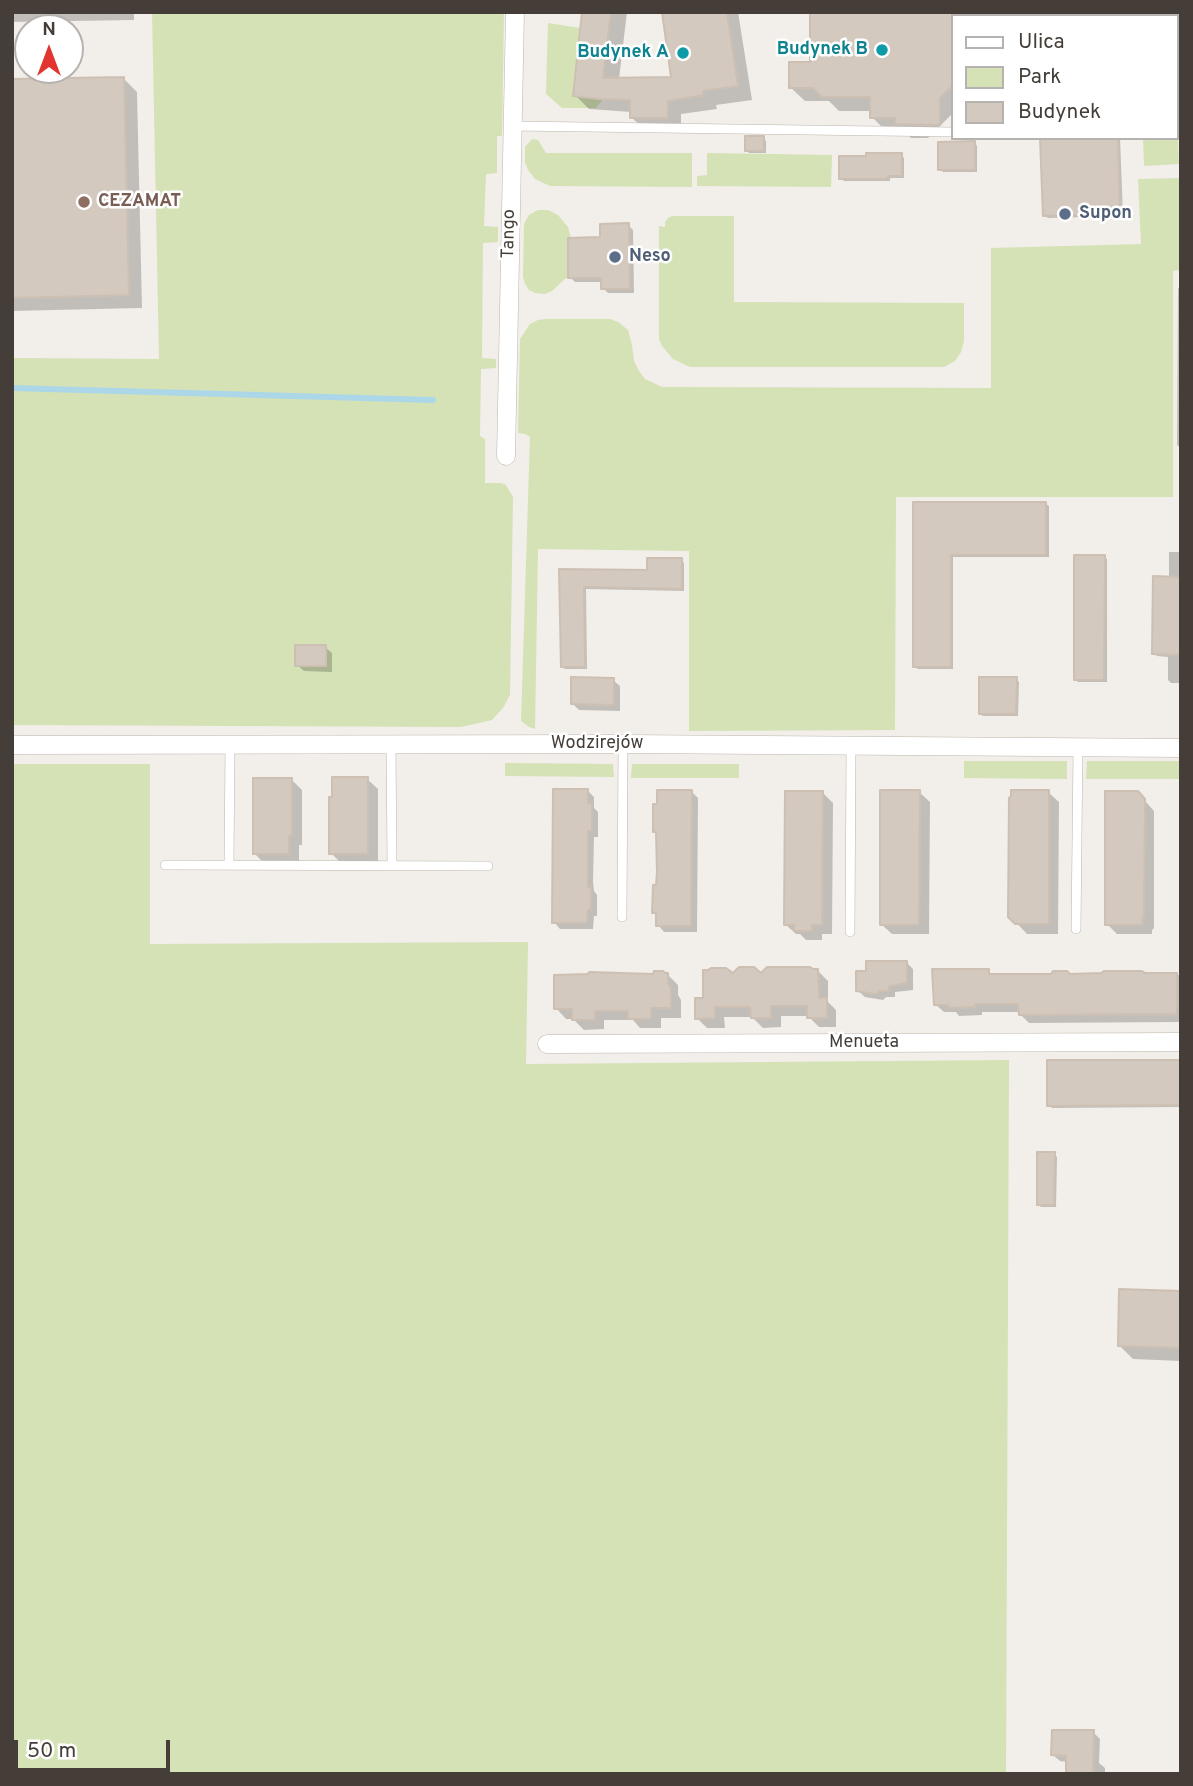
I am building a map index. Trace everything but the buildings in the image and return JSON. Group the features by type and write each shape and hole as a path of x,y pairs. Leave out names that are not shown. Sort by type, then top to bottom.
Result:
{"street":[{"name":"Tango","path":"506,456 515,12"},
{"name":"Wodzirejów","path":"12,745 1181,747"},
{"name":"Menueta","path":"547,1044 1181,1042"}],"lane":[{"path":"513,125 951,132"},
{"path":"391,744 392,866"},
{"path":"622,917 623,744"},
{"path":"229,865 230,745"},
{"path":"850,746 850,932"},
{"path":"1076,929 1078,747"},
{"path":"165,865 488,866"}],"green space":[{"path":"152,12 504,12 502,136 497,136 497,173 486,174 484,226 498,227 498,242 483,243 482,358 496,359 496,368 481,369 480,436 485,439 485,483 506,485 513,497 510,695 492,720 461,727 12,725 12,358 159,359"},
{"path":"548,23 580,28 573,95 603,99 596,108 562,108 546,94"},
{"path":"532,139 538,140 546,153 692,153 692,187 550,186 535,179 528,170 525,147"},
{"path":"1143,140 1178,140 1179,164 1144,166"},
{"path":"707,153 832,155 831,187 697,186 697,176 707,175"},
{"path":"1181,178 1181,270 1173,271 1173,497 896,497 895,730 689,731 689,551 538,549 535,729 521,721 530,437 518,433 520,339 530,324 545,319 610,319 618,322 628,330 634,361 639,371 645,379 662,387 991,388 991,248 1141,244 1138,179"},
{"path":"538,210 548,210 558,215 568,227 571,238 568,238 568,278 545,294 529,290 523,277 524,224 529,215"},
{"path":"734,216 734,302 964,303 964,341 961,352 955,361 944,367 690,367 673,359 659,339 659,226 665,227 669,217"},
{"path":"964,761 1067,761 1067,779 964,778"},
{"path":"1087,761 1181,761 1181,779 1086,779"},
{"path":"505,763 613,764 614,777 505,776"},
{"path":"12,764 150,764 150,944 528,942 526,1064 1009,1060 1006,1774 12,1774"},
{"path":"632,764 739,764 739,778 631,778"}],"waterway":[{"path":"12,388 433,400"}],"place":[{"name":"Budynek B","path":"882,50"},
{"name":"Budynek A","path":"683,53"},
{"name":"CEZAMAT","path":"84,202"},
{"name":"Supon","path":"1065,214"},
{"name":"Neso","path":"615,257"}]}
